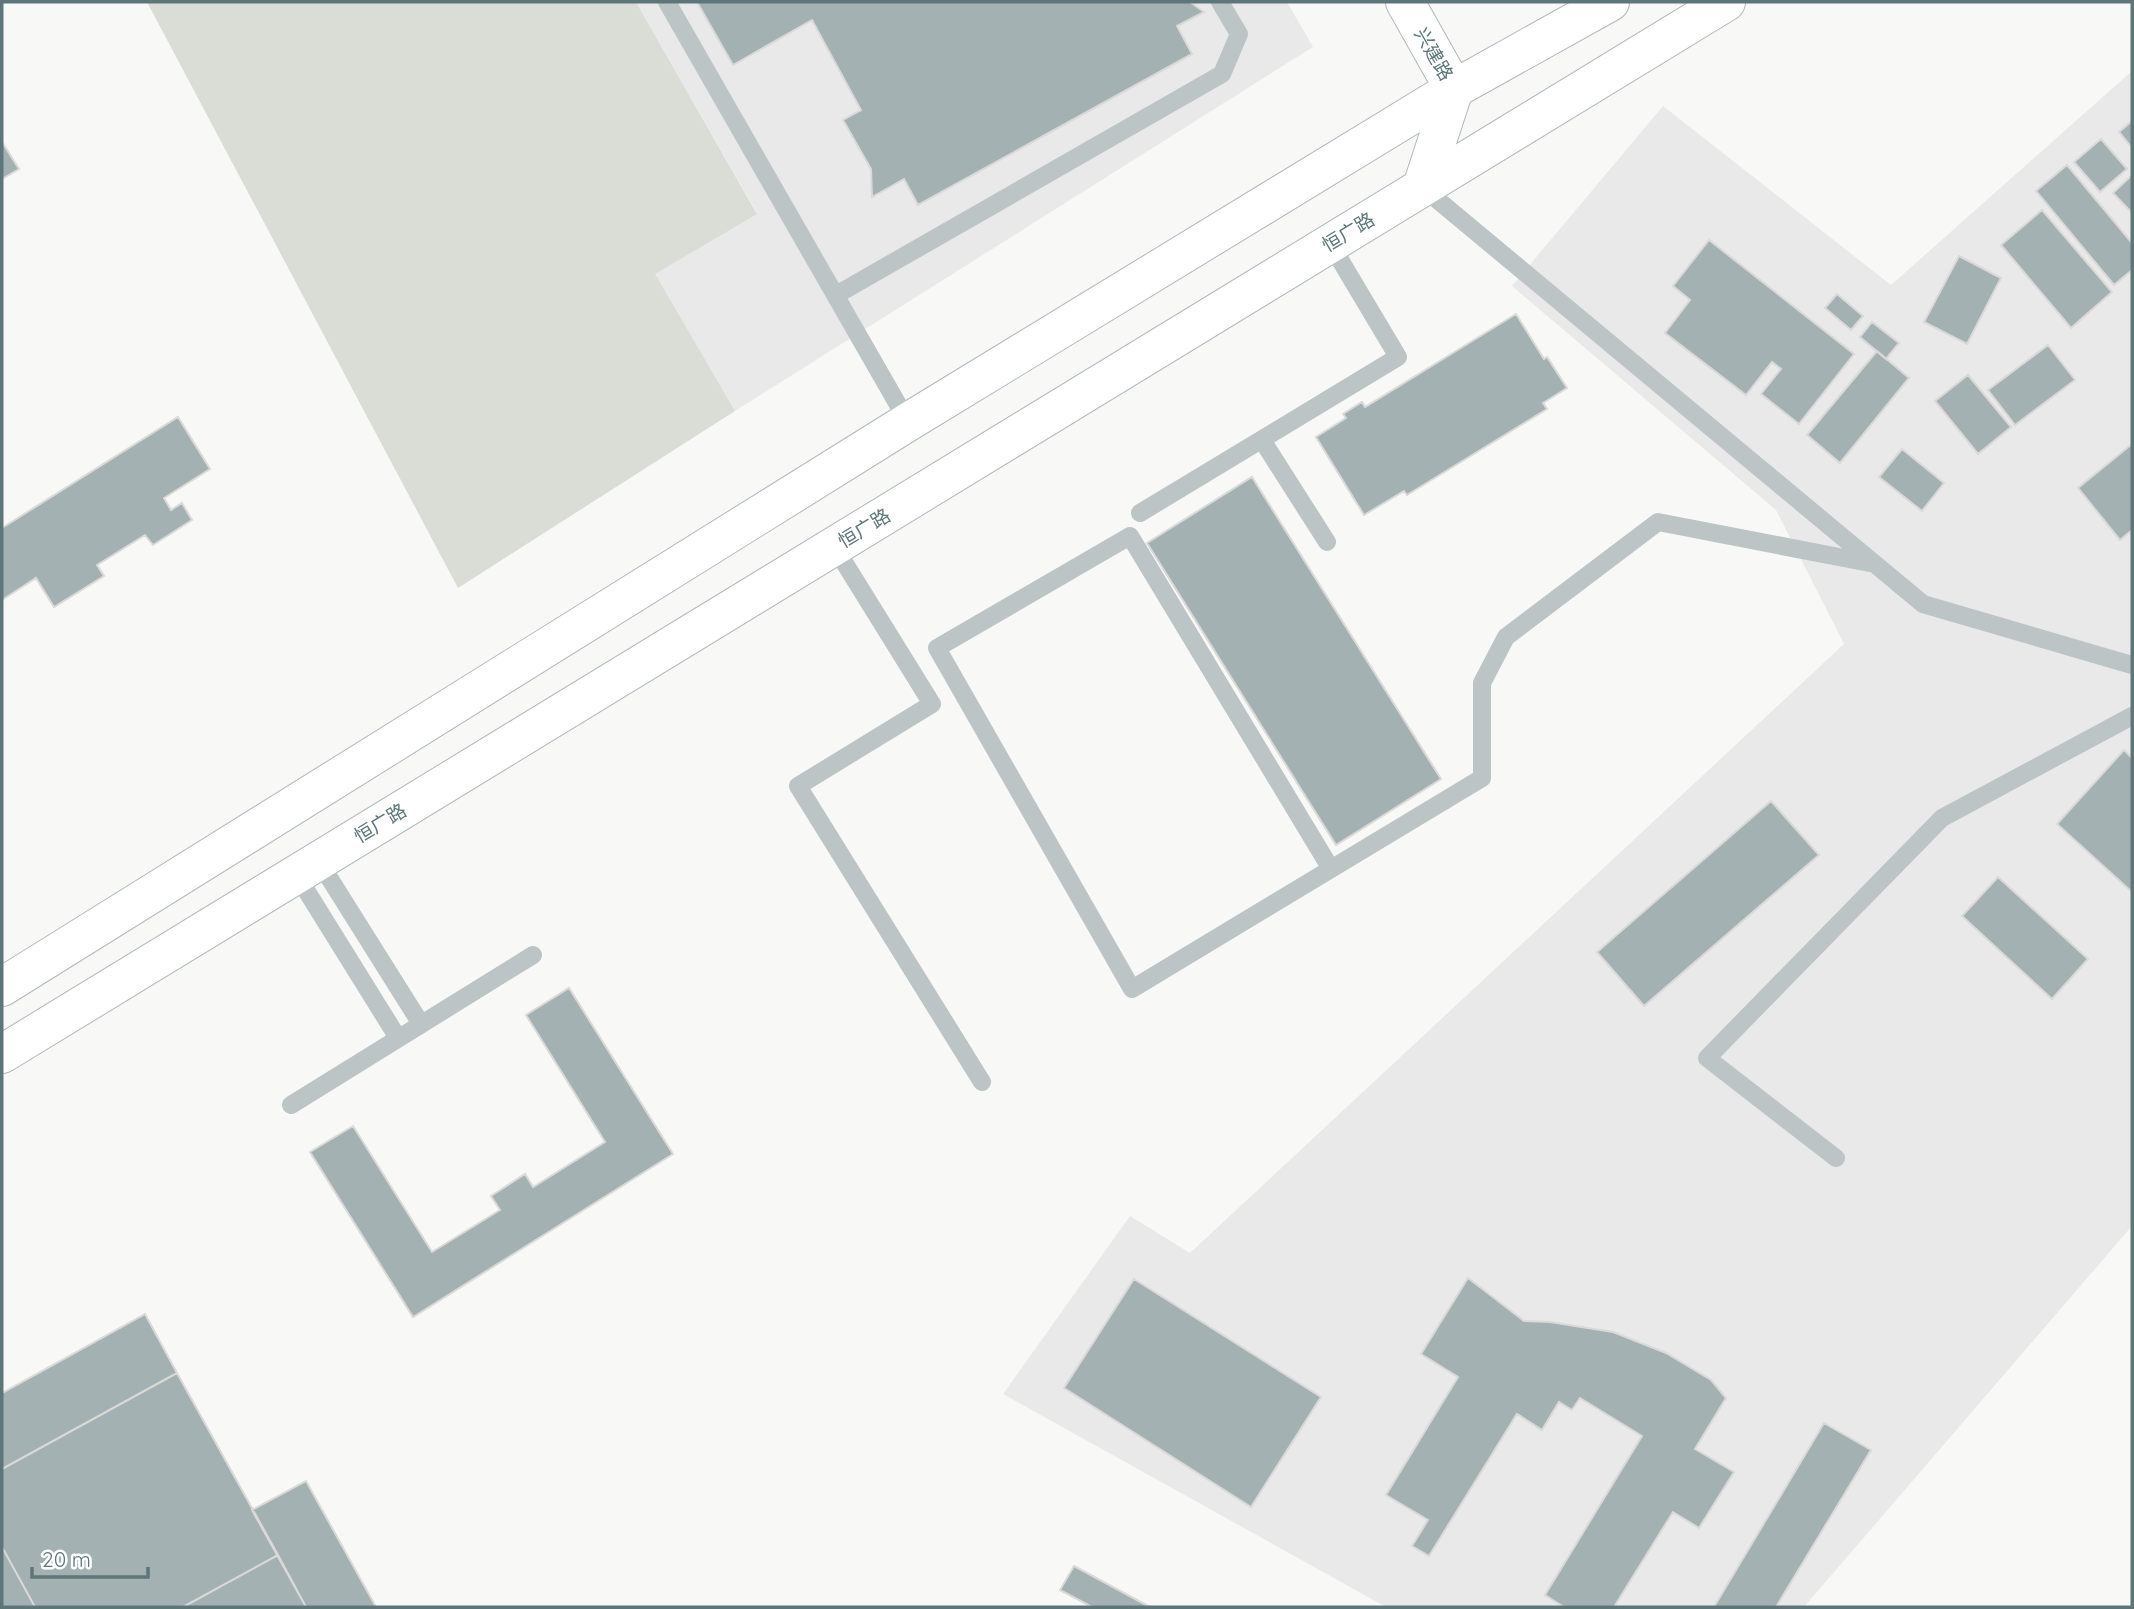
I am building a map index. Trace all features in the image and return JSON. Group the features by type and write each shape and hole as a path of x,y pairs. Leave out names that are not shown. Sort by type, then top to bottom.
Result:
{"street":[{"name":"兴建路","path":"1405,2 1454,89 1422,187"},
{"path":"2,988 908,422 1454,89 1610,2"},
{"name":"恒广路","path":"2,1054 1726,2"}],"lane":[{"path":"667,2 908,422"},
{"path":"836,295 1222,74 1239,34 1220,2"},
{"path":"1422,187 1923,604 2132,665"},
{"path":"1140,513 1398,357 1329,243"},
{"path":"1262,440 1327,542"},
{"path":"1331,869 1130,537 937,648 1132,989 1482,778 1482,683 1506,638 1658,522 1875,564"},
{"path":"834,546 932,704 798,786 982,1082"},
{"path":"1836,1158 1707,1058 1942,818 2132,716"},
{"path":"307,867 421,1024"},
{"path":"307,867 398,1038"},
{"path":"291,1105 533,954"}],"shaded area":[{"path":"147,2 636,2 757,214 655,274 735,411 458,588"},
{"path":"636,2 1287,2 1313,47 735,411 654,274 757,213"},
{"path":"2132,71 2132,1226 1804,1607 1386,1607 1003,1394 1130,1216 1190,1253 1844,644 1776,510 1512,286 1663,106 1891,285"}],"building":[{"path":"697,2 1190,2 1204,12 1177,26 1192,54 918,205 904,179 872,197 871,169 843,120 861,110 812,20 733,65"},
{"path":"2132,121 2132,148 2119,132"},
{"path":"2101,139 2127,169 2100,192 2074,162"},
{"path":"2,142 19,169 2,179"},
{"path":"2067,165 2132,243 2132,270 2114,285 2036,191"},
{"path":"2132,175 2132,213 2113,193"},
{"path":"2042,210 2112,292 2071,328 2001,245"},
{"path":"1709,240 1854,354 1799,424 1761,394 1781,369 1772,362 1746,395 1665,333 1690,300 1673,286"},
{"path":"1959,256 2001,278 1967,344 1924,322"},
{"path":"1837,294 1863,316 1851,330 1825,308"},
{"path":"1516,314 1544,359 1547,357 1567,388 1543,403 1547,409 1407,495 1404,491 1364,515 1316,437 1346,418 1343,414 1362,402 1365,407"},
{"path":"1872,322 1899,343 1886,359 1860,337"},
{"path":"2048,345 2075,380 2015,425 1988,390"},
{"path":"1877,351 1909,378 1840,463 1807,435"},
{"path":"1968,375 2011,427 1978,454 1935,401"},
{"path":"178,417 210,469 164,498 171,510 182,503 192,520 153,545 145,535 97,565 104,576 54,607 36,578 2,600 2,528"},
{"path":"2132,444 2132,530 2120,540 2078,488"},
{"path":"1902,449 1944,483 1922,511 1879,477"},
{"path":"1252,477 1441,779 1336,845 1147,543"},
{"path":"2124,750 2132,758 2132,892 2057,824"},
{"path":"1771,801 1819,855 1644,1006 1597,952"},
{"path":"1998,877 2088,959 2052,999 1962,916"},
{"path":"569,988 673,1154 413,1317 310,1152 353,1126 432,1252 500,1210 491,1196 525,1174 533,1187 605,1142 526,1015"},
{"path":"1468,1278 1524,1321 1550,1322 1613,1332 1666,1353 1711,1380 1726,1398 1695,1449 1734,1472 1699,1528 1673,1512 1614,1607 1564,1607 1545,1595 1642,1436 1580,1398 1572,1410 1559,1402 1542,1430 1517,1414 1429,1556 1412,1546 1428,1520 1386,1495 1458,1377 1421,1354"},
{"path":"1134,1279 1321,1397 1251,1507 1064,1388"},
{"path":"145,1314 177,1373 2,1469 2,1393"},
{"path":"177,1373 278,1555 183,1607 35,1607 2,1547 2,1469"},
{"path":"1824,1423 1871,1450 1776,1607 1714,1607"},
{"path":"306,1481 376,1607 306,1607 252,1510"},
{"path":"2,1547 35,1607 2,1607"},
{"path":"278,1555 306,1607 183,1607"},
{"path":"1074,1566 1150,1607 1092,1607 1060,1590"}]}
